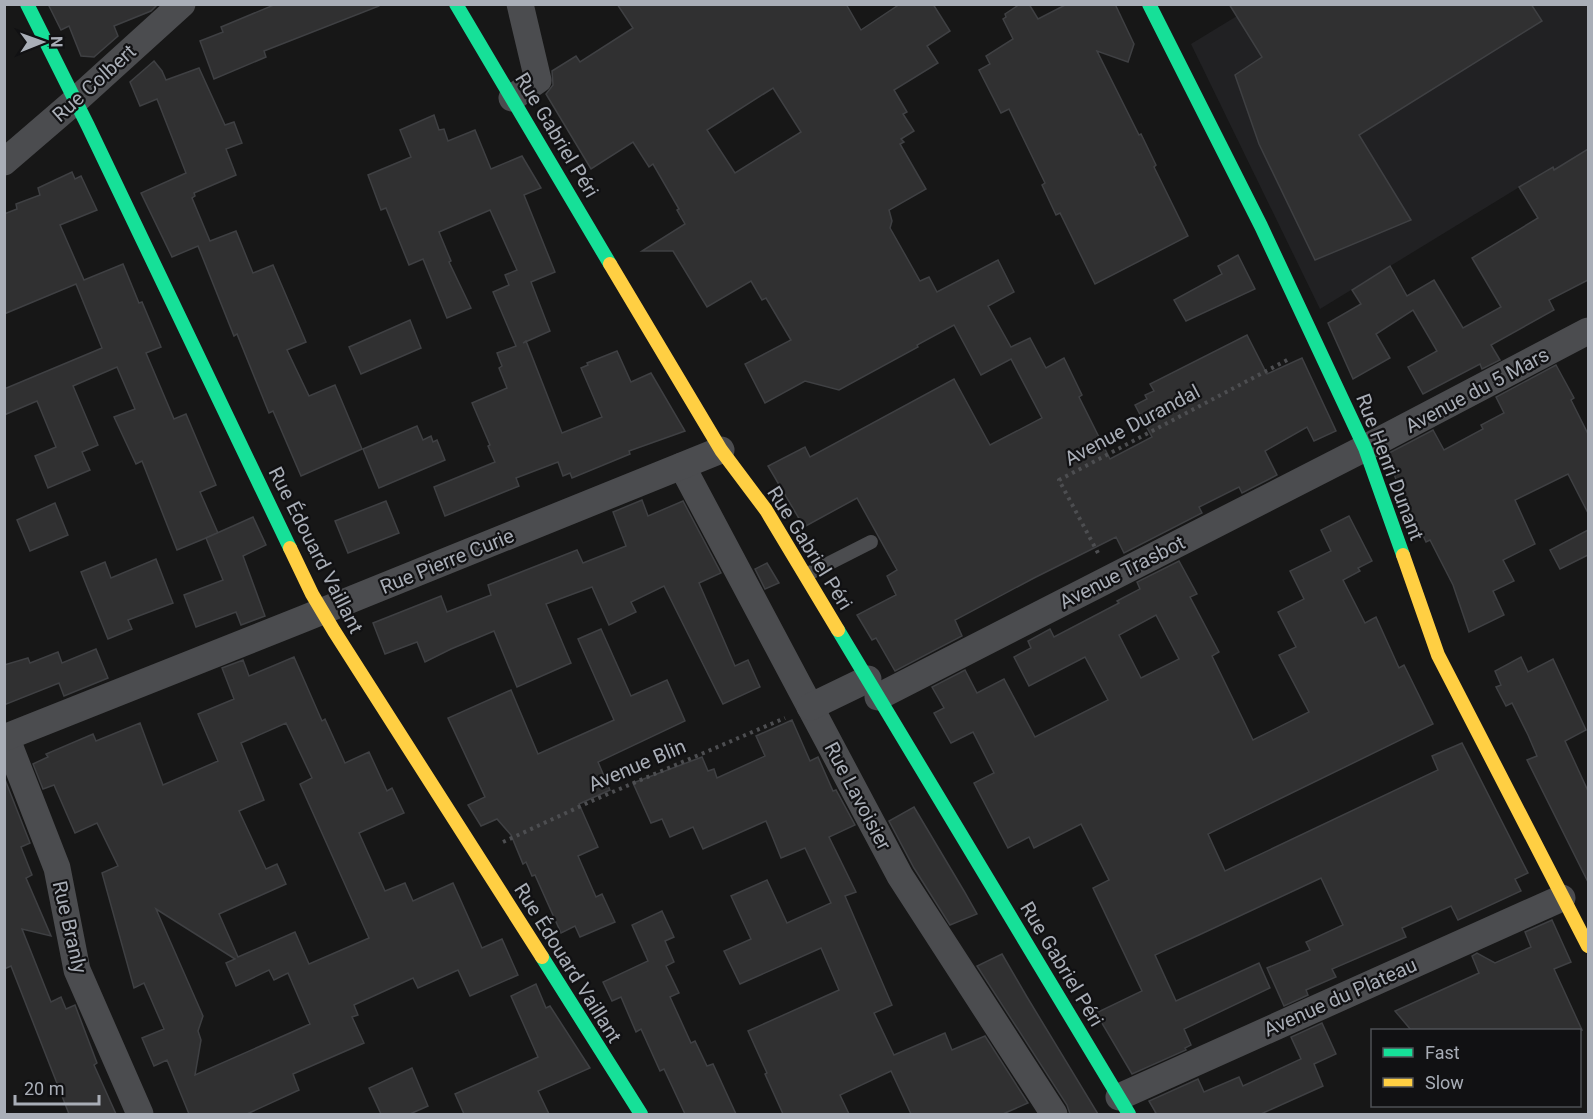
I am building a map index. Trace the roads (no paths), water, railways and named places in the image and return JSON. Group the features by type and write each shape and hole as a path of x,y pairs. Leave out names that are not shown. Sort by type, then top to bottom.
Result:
{"street":[{"name":"Rue Édouard Vaillant","path":"27,4 322,612 641,1114"},
{"name":"Rue Colbert","path":"4,162 182,4"},
{"name":"Rue Gabriel Péri","path":"456,4 721,450 766,510 806,575 1124,1106"},
{"path":"512,98 538,80 520,4"},
{"name":"Rue Henri Dunant","path":"1149,4 1261,226 1365,448 1438,655 1588,946"},
{"name":"Avenue du 5 Mars","path":"1365,448 1588,331"},
{"name":"Avenue Trasbot","path":"810,707 873,688 1112,578 1365,448"},
{"name":"Rue Pierre Curie","path":"5,737 322,612 721,450"},
{"name":"Rue Lavoisier","path":"682,466 900,876 1054,1114"},
{"name":"Rue Branly","path":"5,737 57,868 77,970 140,1114"},
{"name":"Avenue du Plateau","path":"1124,1106 1562,898"}],"lane":[{"path":"806,575 872,542"}]}
